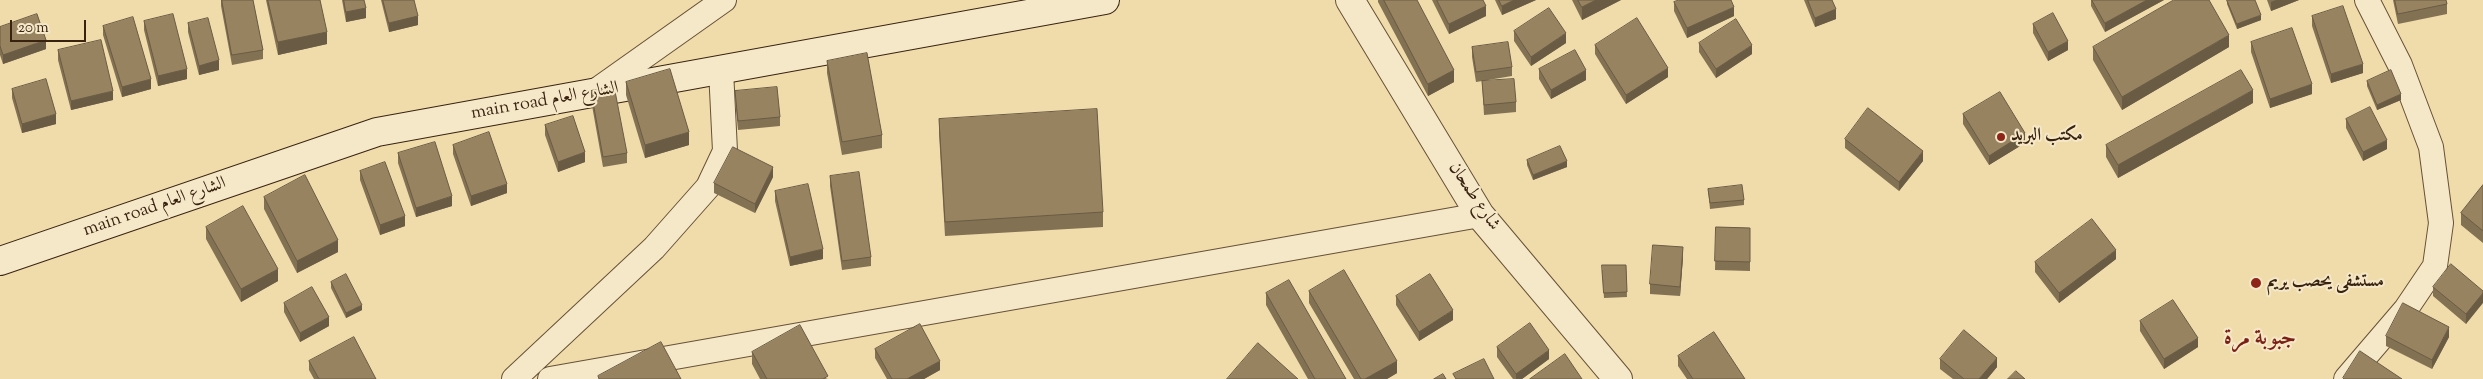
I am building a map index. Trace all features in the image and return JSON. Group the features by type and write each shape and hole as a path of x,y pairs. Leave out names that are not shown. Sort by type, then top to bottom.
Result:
{"main road":[{"name":"main road الشارع العام","path":"0,261 377,132 1105,0"},
{"name":"شارع طمحان","path":"1350,0 1480,215 1618,379"}],"street":[{"path":"592,93 724,0"},
{"path":"2346,379 2406,309 2435,266 2441,223 2430,147 2400,65 2367,0"},
{"path":"514,379 654,248 708,186 725,151 721,70"},
{"path":"550,379 1480,215"}],"building":[{"path":"222,0 253,0 263,50 232,55"},
{"path":"268,0 320,0 327,32 278,42"},
{"path":"344,0 364,0 366,8 346,12"},
{"path":"383,0 414,0 418,16 389,23"},
{"path":"1384,0 1417,0 1454,70 1428,84"},
{"path":"1437,0 1483,0 1486,6 1449,24"},
{"path":"1499,0 1514,0 1502,6"},
{"path":"1578,0 1596,0 1582,7"},
{"path":"1679,0 1731,0 1734,7 1687,28 1674,2"},
{"path":"1808,0 1832,0 1836,9 1815,18"},
{"path":"2092,0 2147,0 2105,23"},
{"path":"2174,0 2209,0 2229,35 2122,97 2093,47"},
{"path":"2227,0 2255,0 2261,15 2237,24"},
{"path":"2395,0 2446,0 2447,4 2398,14"},
{"path":"2343,6 2363,64 2331,74 2312,16"},
{"path":"1549,8 1566,33 1531,57 1514,31"},
{"path":"2053,13 2068,41 2048,52 2033,24"},
{"path":"37,14 46,40 3,55 0,46 0,27"},
{"path":"173,14 187,69 158,76 144,21"},
{"path":"133,17 151,79 122,87 103,26"},
{"path":"208,18 219,60 199,66 188,23"},
{"path":"1637,18 1668,68 1626,95 1595,45"},
{"path":"1736,19 1752,45 1716,69 1699,43"},
{"path":"2292,28 2312,84 2270,99 2251,42"},
{"path":"101,40 113,91 71,101 58,50"},
{"path":"1508,42 1512,67 1476,72 1472,47"},
{"path":"1575,50 1586,70 1551,90 1539,69"},
{"path":"867,53 882,135 842,142 827,61"},
{"path":"670,69 689,132 645,145 626,82"},
{"path":"2241,70 2253,90 2118,165 2106,145"},
{"path":"2391,70 2401,94 2377,105 2367,81"},
{"path":"46,79 56,114 22,124 12,89"},
{"path":"1514,79 1516,102 1484,105 1482,81"},
{"path":"614,86 627,153 603,157 591,91"},
{"path":"777,87 780,117 738,121 735,91"},
{"path":"2000,92 2025,133 1989,156 1963,114"},
{"path":"2370,107 2387,140 2363,152 2346,119"},
{"path":"1868,108 1923,151 1899,182 1845,139"},
{"path":"1097,109 1103,212 945,222 939,119"},
{"path":"573,116 585,152 558,162 545,125"},
{"path":"489,132 507,184 471,196 453,145"},
{"path":"435,142 452,196 416,208 398,153"},
{"path":"1560,146 1567,161 1533,175 1527,160"},
{"path":"733,147 773,167 755,204 714,183"},
{"path":"385,162 405,216 380,225 360,171"},
{"path":"859,172 871,257 842,261 830,176"},
{"path":"305,175 338,240 297,261 264,197"},
{"path":"808,184 823,249 790,257 775,191"},
{"path":"1742,185 1744,200 1710,203 1708,189"},
{"path":"2483,185 2483,231 2461,213"},
{"path":"243,206 278,269 241,289 206,227"},
{"path":"2092,219 2116,250 2059,293 2035,262"},
{"path":"1716,227 1750,228 1750,262 1715,261"},
{"path":"1653,245 1683,247 1680,287 1650,284"},
{"path":"2451,264 2483,291 2466,314 2433,287"},
{"path":"1602,265 1626,265 1627,292 1604,293"},
{"path":"1344,270 1397,361 1365,379 1361,379 1309,291"},
{"path":"346,274 362,305 346,313 331,282"},
{"path":"1430,274 1453,310 1419,332 1396,296"},
{"path":"1289,280 1346,379 1315,379 1266,293"},
{"path":"312,287 329,317 300,333 284,303"},
{"path":"2173,300 2198,338 2164,359 2140,321"},
{"path":"2403,303 2449,327 2432,360 2386,336"},
{"path":"1530,323 1549,350 1516,374 1497,347"},
{"path":"920,324 940,361 907,379 892,379 875,349"},
{"path":"800,325 828,376 823,379 767,379 752,352"},
{"path":"1964,330 1997,358 1979,379 1964,379 1940,359"},
{"path":"1714,332 1745,379 1693,379 1678,356"},
{"path":"354,337 376,379 319,379 309,361"},
{"path":"661,342 681,379 599,379 598,376"},
{"path":"1258,343 1298,379 1227,379"},
{"path":"2360,351 2402,379 2344,379"},
{"path":"1565,354 1582,379 1530,379"},
{"path":"1484,359 1494,379 1456,379 1453,374"},
{"path":"2016,371 2025,379 2008,379"},
{"path":"1443,374 1446,379 1434,379"}],"place":[{"name":"مكتب البريد","path":"2001,137"},
{"name":"مستشفى يحصب يريم","path":"2256,283"}],"district":[{"name":"جبوبة مرة","path":"2260,340"}]}
